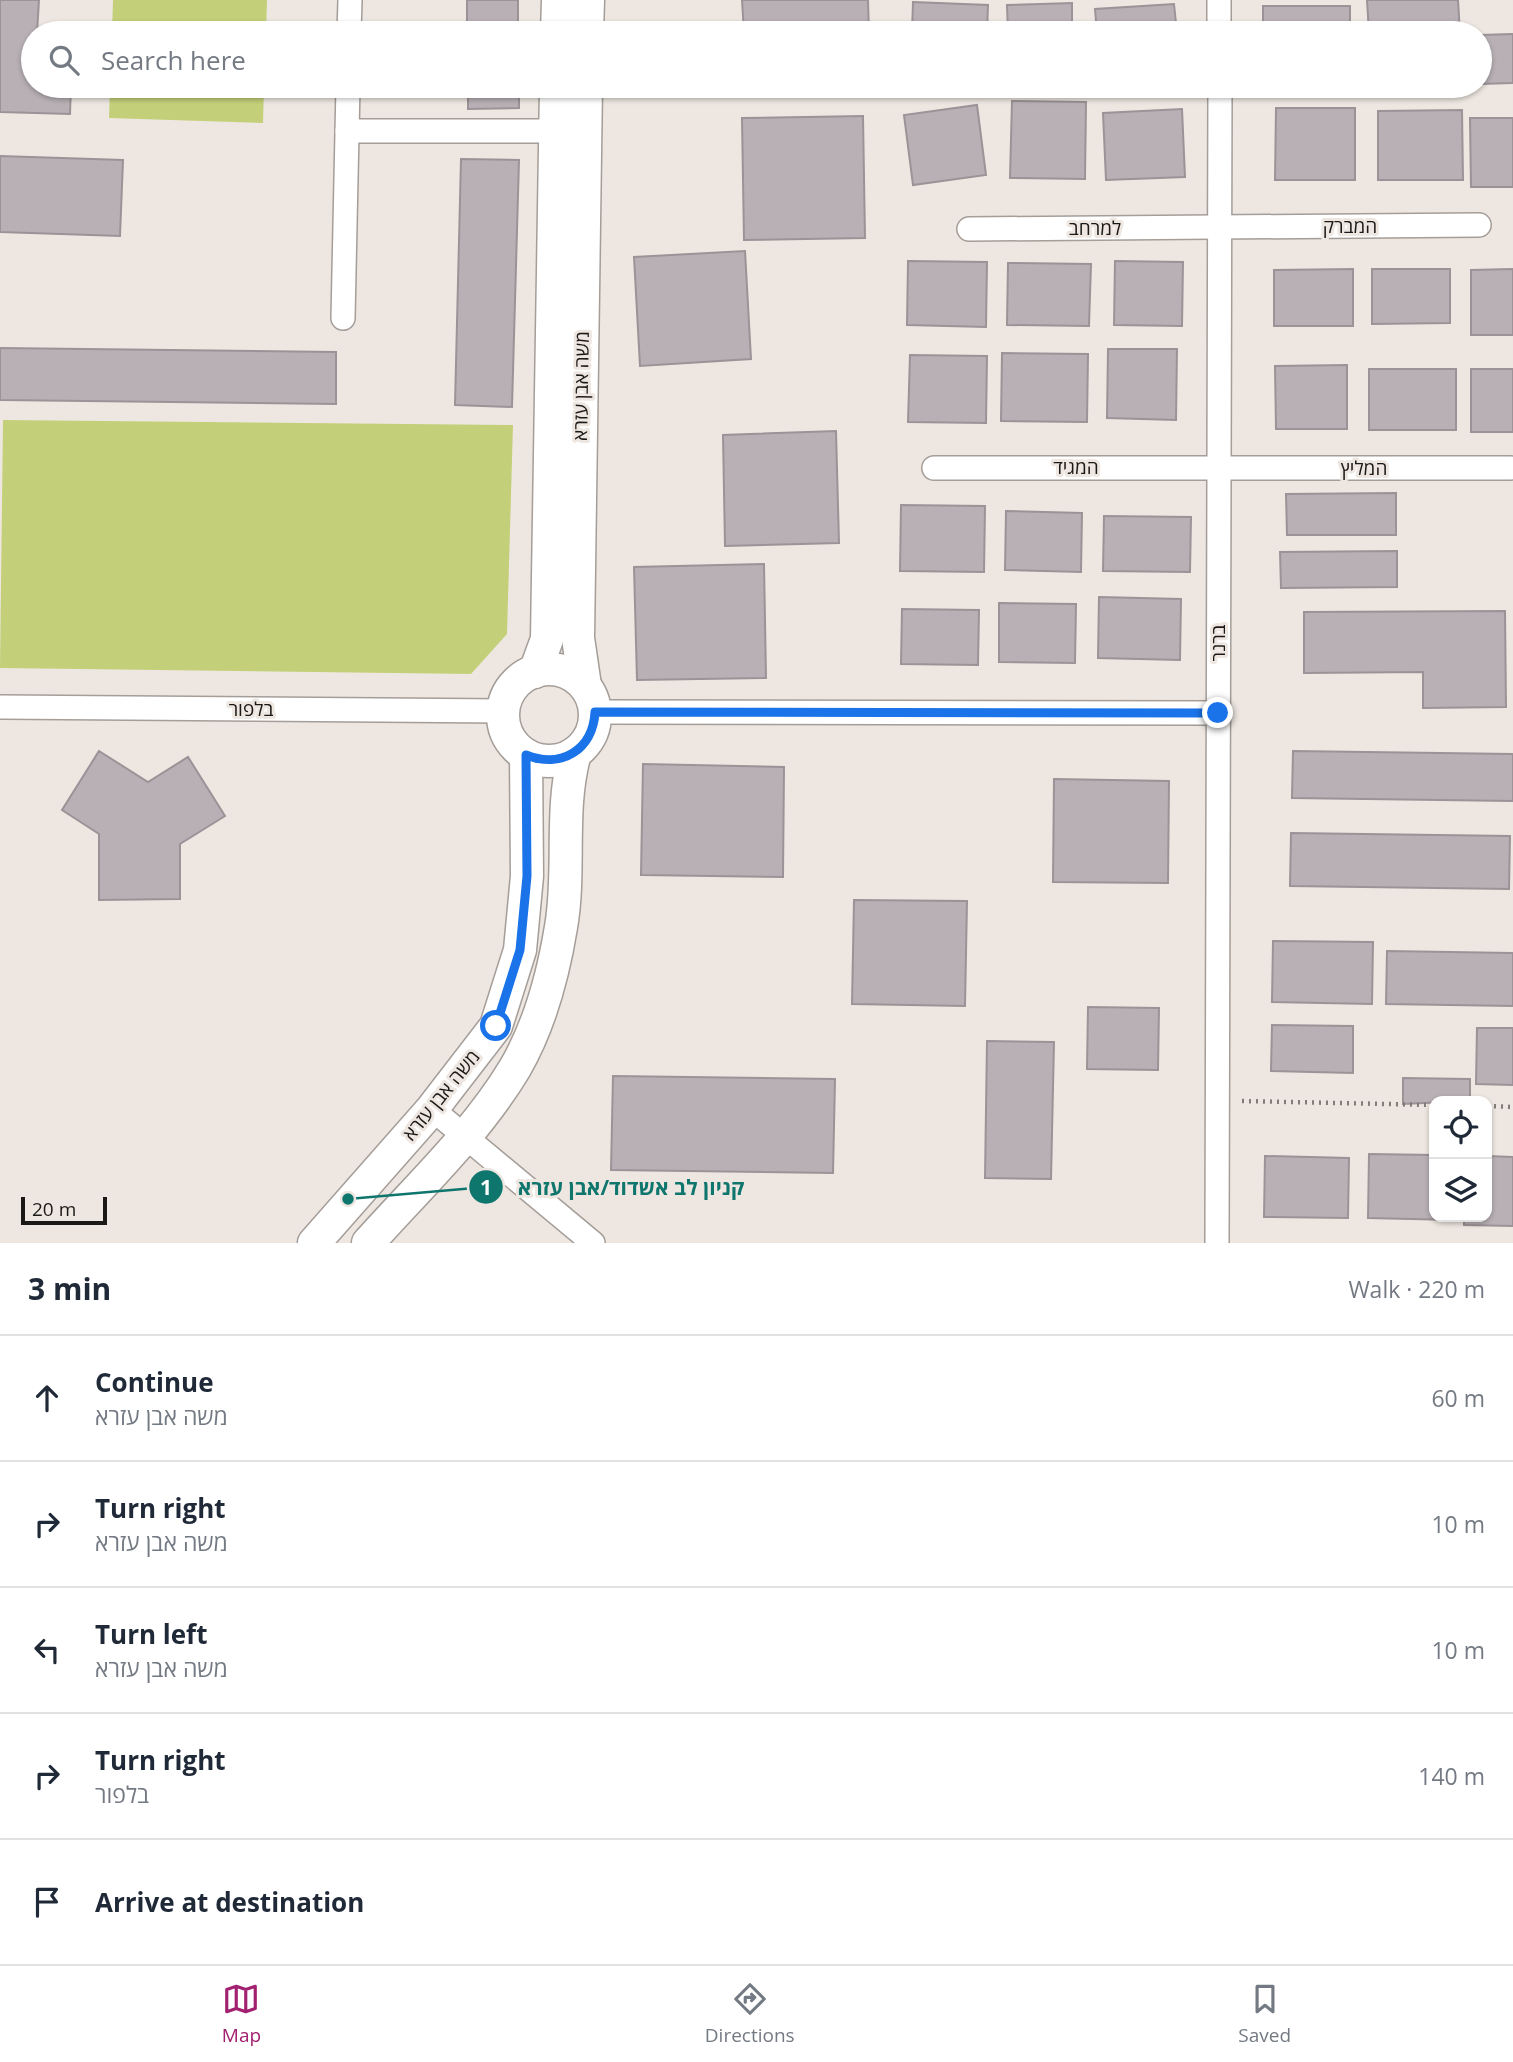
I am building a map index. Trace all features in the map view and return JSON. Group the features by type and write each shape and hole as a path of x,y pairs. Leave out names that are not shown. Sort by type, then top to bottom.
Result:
{"street":[{"path":"349,21 350,0"},
{"path":"557,21 558,0"},
{"path":"587,21 588,0"},
{"path":"1219,0 1219,21"},
{"path":"343,318 348,98"},
{"name":"משה אבן עזרא","path":"368,1243 465,1135 515,1068 550,988 562,924 568,780 575,753 590,735 590,699 578,638 570,131 560,98"},
{"name":"משה אבן עזרא","path":"503,711 513,687 535,672 547,639 570,131 582,98"},
{"name":"ברנר","path":"1217,1243 1220,98"},
{"path":"347,131 570,131"},
{"name":"המברק","path":"1221,227 1479,225"},
{"name":"למרחב","path":"969,229 1221,227"},
{"name":"המגיד","path":"934,468 1218,467"},
{"name":"המליץ","path":"1218,467 1511,468"},
{"path":"535,672 562,671 590,699 1218,713"},
{"name":"בלפור","path":"0,707 503,711"},
{"path":"503,711 508,737 526,755 551,761 575,753"},
{"name":"משה אבן עזרא","path":"314,1243 432,1109 496,1026 520,950 527,876 526,755"},
{"path":"432,1109 593,1243"}],"path":[{"path":"1217,1101 1429,1105"},
{"path":"1492,1106 1513,1107"}],"green space":[{"path":"113,0 267,0 266,21 112,21"},
{"path":"110,98 264,98 263,123 109,118"},
{"path":"3,420 513,425 507,634 471,674 0,668"}],"building":[{"path":"0,0 39,0 38,21 21,21 21,98 71,98 70,114 0,112"},
{"path":"467,0 518,0 518,21 467,21"},
{"path":"742,0 868,0 869,21 743,21"},
{"path":"1367,0 1458,0 1459,21 1368,21"},
{"path":"913,2 988,5 987,21 912,21"},
{"path":"1072,3 1072,21 1008,21 1007,5"},
{"path":"1174,4 1176,21 1096,21 1095,9"},
{"path":"1263,6 1350,6 1350,21 1263,21"},
{"path":"1513,34 1513,83 1492,84 1492,35"},
{"path":"468,98 519,98 519,108 468,109"},
{"path":"1012,101 1086,102 1085,179 1010,178"},
{"path":"977,105 986,175 913,185 904,115"},
{"path":"1276,108 1355,108 1355,180 1275,180"},
{"path":"1182,109 1185,177 1106,180 1103,113"},
{"path":"1462,110 1463,180 1378,180 1378,111"},
{"path":"863,116 865,238 744,240 742,118"},
{"path":"1470,118 1513,118 1513,187 1471,187"},
{"path":"0,156 123,160 120,236 0,232"},
{"path":"461,159 519,160 512,407 455,405"},
{"path":"745,251 751,359 640,366 634,257"},
{"path":"908,261 987,262 986,327 907,325"},
{"path":"1115,261 1183,262 1182,326 1114,325"},
{"path":"1008,263 1091,264 1089,326 1007,325"},
{"path":"1353,269 1353,326 1274,326 1274,270"},
{"path":"1372,269 1450,269 1450,323 1372,324"},
{"path":"1513,269 1513,335 1471,335 1471,270"},
{"path":"0,348 336,352 336,404 0,400"},
{"path":"1108,349 1177,349 1176,420 1107,418"},
{"path":"1002,353 1088,354 1087,422 1001,421"},
{"path":"910,355 987,356 986,423 908,422"},
{"path":"1347,365 1347,429 1276,429 1275,366"},
{"path":"1369,369 1456,369 1456,430 1369,430"},
{"path":"1471,369 1513,369 1513,432 1471,432"},
{"path":"836,431 839,543 725,546 723,435"},
{"path":"1396,493 1396,535 1287,535 1286,494"},
{"path":"901,505 985,506 984,572 900,571"},
{"path":"1006,511 1082,513 1081,572 1005,570"},
{"path":"1104,516 1191,517 1190,572 1103,571"},
{"path":"1397,551 1397,587 1281,588 1280,552"},
{"path":"764,564 766,678 637,680 634,567"},
{"path":"1099,597 1181,599 1180,660 1098,658"},
{"path":"999,603 1076,604 1075,663 999,662"},
{"path":"902,609 979,610 978,665 901,664"},
{"path":"1505,611 1506,707 1423,708 1423,672 1304,673 1304,612"},
{"path":"99,751 148,782 188,757 225,816 180,844 180,899 99,900 99,834 62,810"},
{"path":"1293,751 1513,754 1513,801 1292,798"},
{"path":"643,764 784,767 783,877 641,875"},
{"path":"1054,779 1169,781 1168,883 1053,882"},
{"path":"1291,833 1510,836 1509,889 1290,886"},
{"path":"854,900 967,901 965,1006 852,1004"},
{"path":"1273,941 1373,942 1372,1004 1272,1002"},
{"path":"1387,951 1513,953 1513,1006 1386,1004"},
{"path":"1088,1007 1159,1008 1158,1070 1087,1069"},
{"path":"1272,1025 1353,1026 1353,1073 1271,1071"},
{"path":"1477,1028 1513,1028 1513,1085 1476,1084"},
{"path":"987,1041 1054,1042 1051,1179 985,1178"},
{"path":"613,1076 835,1079 833,1173 611,1170"},
{"path":"1403,1078 1470,1079 1470,1096 1429,1096 1429,1103 1403,1104"},
{"path":"1369,1154 1429,1155 1429,1219 1368,1218"},
{"path":"1265,1156 1349,1158 1348,1218 1264,1217"},
{"path":"1492,1156 1513,1157 1513,1226 1464,1225 1464,1222 1492,1222"}],"place":[{"name":"קניון לב אשדוד/אבן עזרא","path":"348,1199"}],"route":[{"path":"496,1026 520,950 527,876 526,755 551,761 575,753 590,735 595,712 1218,713"}]}
